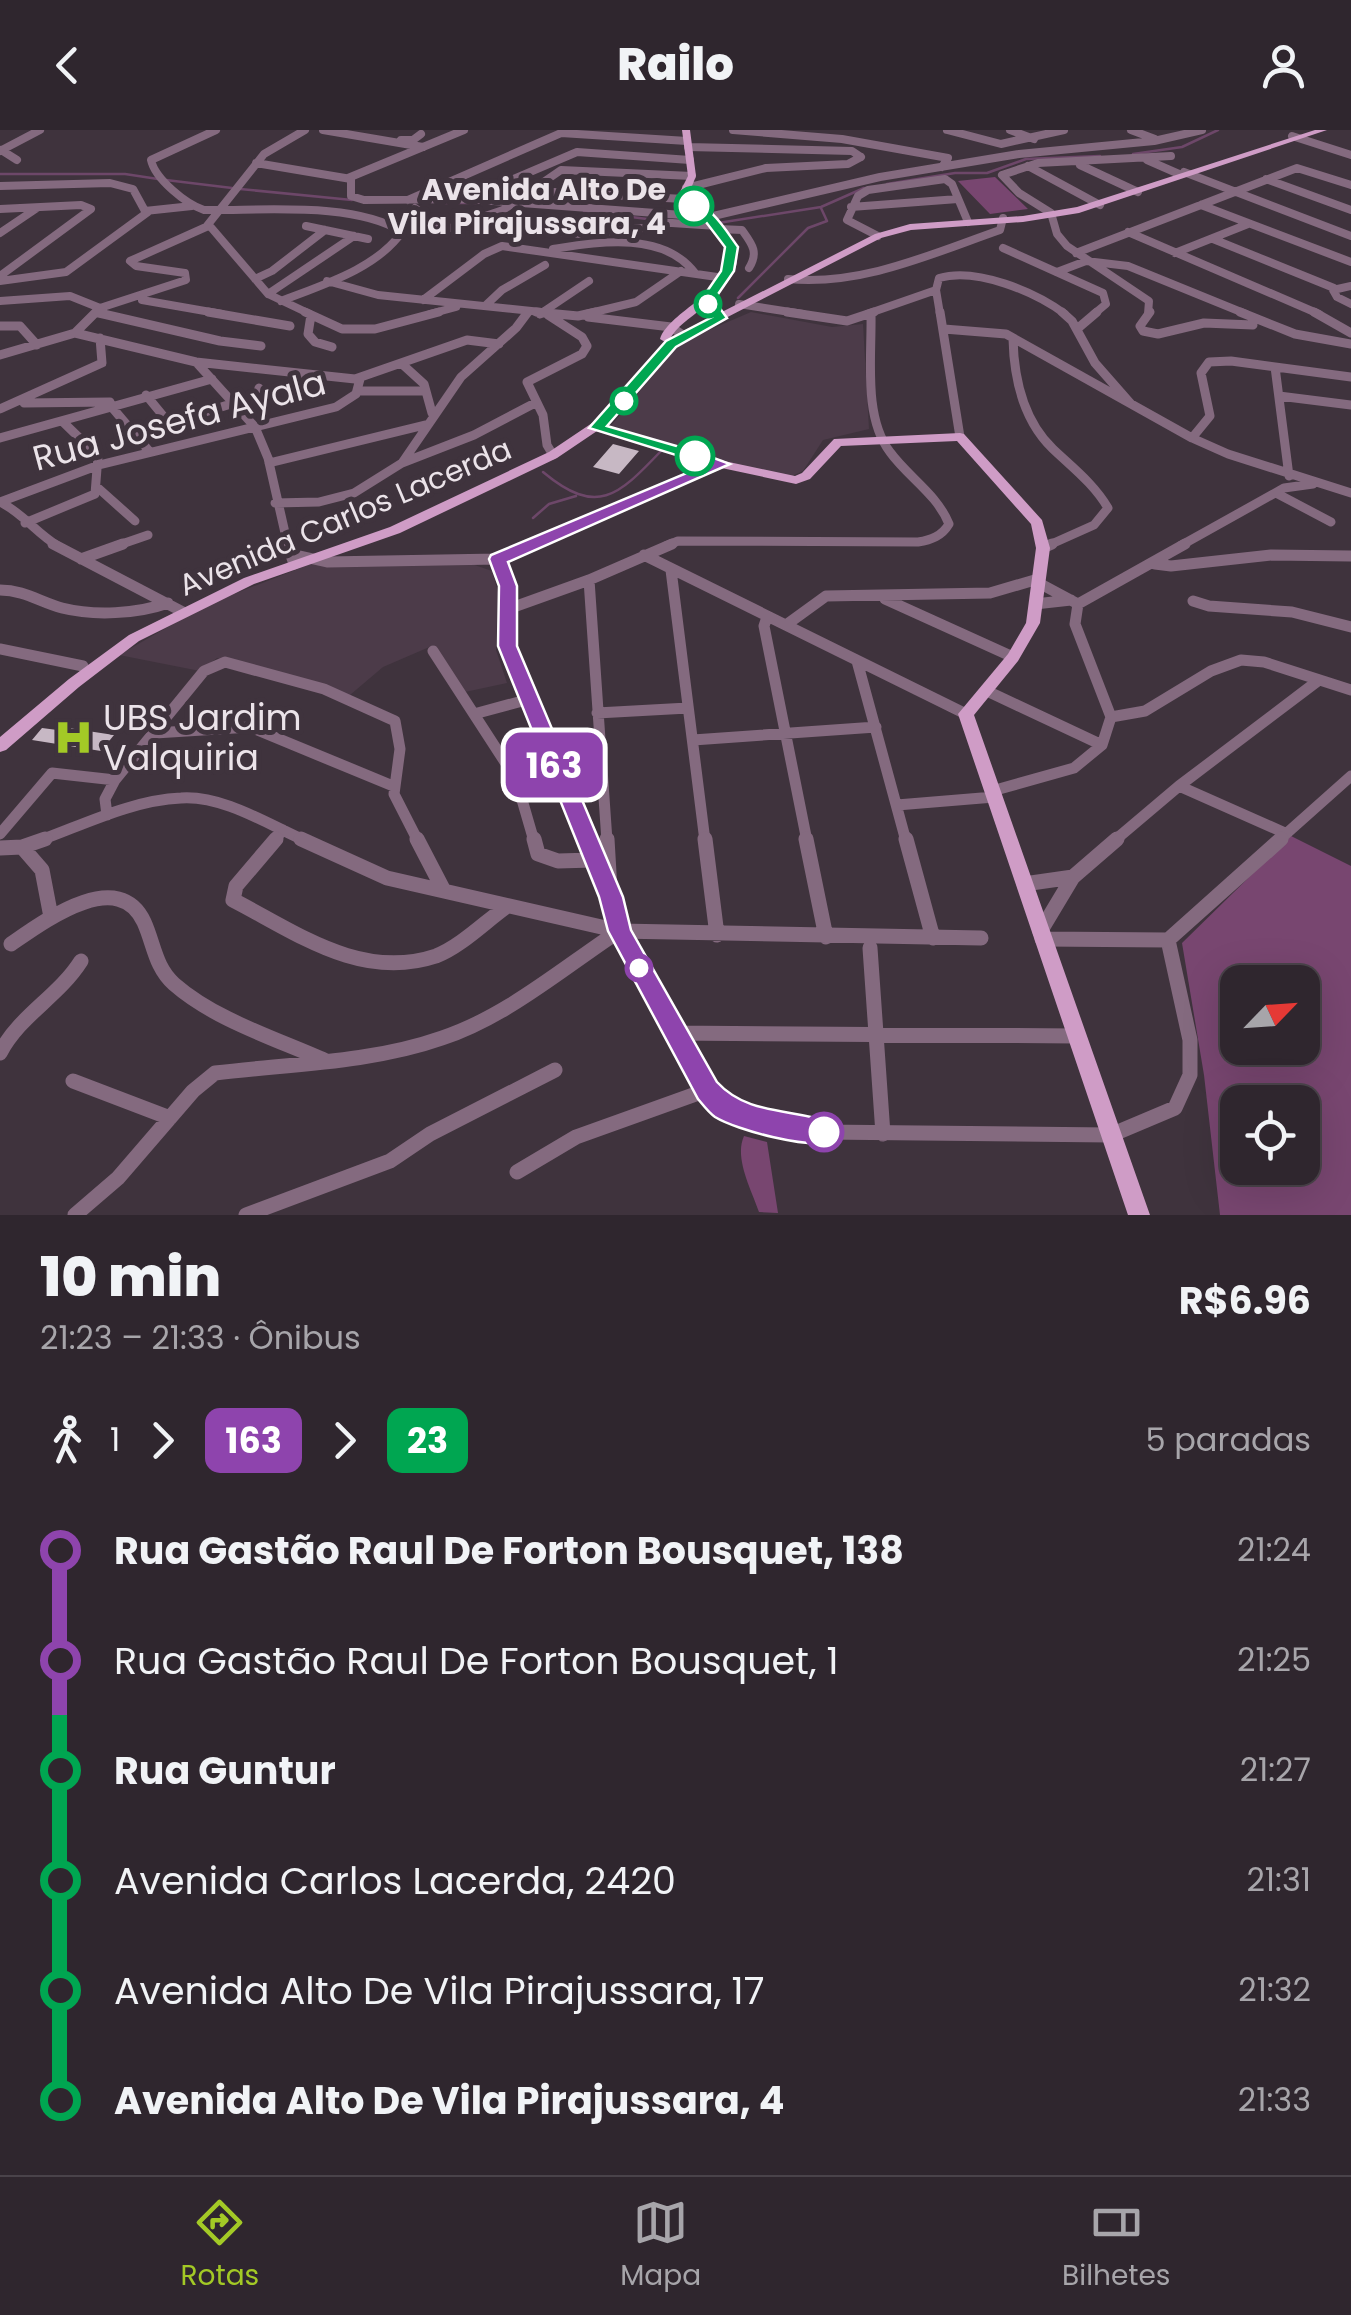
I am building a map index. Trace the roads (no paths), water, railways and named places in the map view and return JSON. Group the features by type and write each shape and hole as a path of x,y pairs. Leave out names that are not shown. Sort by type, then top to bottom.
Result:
{"main road":[{"name":"Avenida Carlos Lacerda","path":"0,736 83,666 176,607 298,559 395,530 551,453 594,426 678,331 712,309 742,305 876,235 967,220 1051,214 1098,204 1314,130"},
{"name":"Avenida Carlos Lacerda","path":"1294,137 1324,130"},
{"path":"678,331 712,309 731,247 685,194 692,176 687,139"},
{"path":"594,426 722,464 802,479 834,443 880,437 960,437 1037,523 1043,548 1033,623 987,692 966,714 1139,1215"},
{"name":"Avenida Carlos Lacerda","path":"0,746 112,652 176,607"}],"street":[{"path":"0,150 40,130"},
{"path":"192,206 153,169 152,159 216,130"},
{"path":"75,334 99,310 183,282 187,275 180,271 130,262 209,225 269,150 306,130"},
{"path":"323,130 423,147"},
{"path":"380,138 391,130"},
{"path":"256,163 350,180 465,130 480,135"},
{"path":"733,130 842,138 964,164"},
{"path":"947,130 992,144 1034,139 1064,130"},
{"path":"1010,130 1034,139"},
{"path":"1131,130 1158,140"},
{"path":"509,227 580,234 714,223 876,178 1158,140 1202,130"},
{"path":"408,200 561,133 848,151 862,157 848,164 766,168 685,194 553,192"},
{"path":"380,138 410,140 421,134"},
{"path":"454,137 469,139"},
{"path":"1294,137 1351,155"},
{"path":"608,148 690,160"},
{"path":"0,150 12,153 18,160"},
{"path":"467,200 570,153 668,154"},
{"path":"1171,156 1148,160 1062,160 1026,165 1002,175 1051,214 1060,240 1149,302 1151,310 1140,326 1147,332 1166,333 1204,323 1252,325"},
{"path":"942,168 948,158"},
{"path":"1010,158 1098,204"},
{"path":"1148,160 1351,236"},
{"path":"1076,162 1136,191"},
{"path":"1076,253 1296,168 1351,186"},
{"path":"415,208 444,228 509,205 551,174 566,170 692,176"},
{"path":"876,235 848,222 851,207 864,191 943,179 952,184 967,220"},
{"path":"1266,179 1351,210"},
{"path":"350,180 353,198 467,200 675,224"},
{"path":"0,186 115,183 133,189 142,210 148,212 192,206 219,212 332,212 400,229 401,237 386,249 281,301"},
{"path":"568,193 578,184"},
{"path":"851,207 958,199"},
{"path":"0,209 81,205 91,208 0,278"},
{"path":"381,207 509,205 714,223 742,230 748,236 754,258 749,268"},
{"path":"1201,205 1351,262"},
{"path":"0,233 38,208"},
{"path":"0,278 66,272 148,212"},
{"path":"792,280 830,280 900,262 1000,230 1004,219"},
{"path":"1175,252 1248,224"},
{"path":"209,225 268,294 346,330 416,320 462,304"},
{"path":"306,226 368,239"},
{"path":"254,278 272,271 325,230"},
{"path":"1128,232 1324,316 1351,333"},
{"path":"268,294 301,269 328,258 354,236"},
{"path":"1213,239 1334,288 1351,286"},
{"path":"544,251 644,244 680,256 695,273"},
{"path":"424,300 497,247 724,278"},
{"path":"1003,248 1098,290 1107,300 1097,314 1076,329"},
{"path":"1088,262 1144,276 1252,325 1301,341 1351,347"},
{"path":"1058,272 1088,262 1128,266 1295,334 1351,347"},
{"path":"484,306 502,290 545,265"},
{"path":"578,316 636,302 681,271"},
{"path":"960,437 936,290 939,278 948,272 1046,302 1068,316 1090,358 1138,411"},
{"path":"328,281 378,295 678,331"},
{"path":"544,314 589,282"},
{"path":"1334,288 1333,294 1351,304"},
{"path":"742,305 836,321 870,314 936,290"},
{"path":"0,301 64,295 82,298 99,310 220,341 261,346"},
{"path":"138,299 290,326"},
{"path":"402,463 432,413 470,366 499,344 528,312"},
{"path":"544,314 582,337 588,346 574,358 529,379 527,389 546,425 551,453"},
{"path":"508,609 687,540 920,542 945,532 949,524 946,512 918,486 880,437 870,314"},
{"path":"311,316 308,334 315,342 332,347"},
{"path":"0,326 20,326 37,345"},
{"path":"944,328 1002,333 1192,438 1351,493"},
{"path":"0,355 75,334 196,362 360,379 467,340 499,344"},
{"path":"0,410 102,363 100,338"},
{"path":"1014,338 1022,393 1034,427 1094,486 1108,508 1094,525 1043,548"},
{"path":"1192,438 1210,416 1200,373 1204,366 1220,360 1351,377"},
{"path":"196,362 255,428 270,463 276,503 298,559 498,559 722,464"},
{"path":"402,364 418,376 432,413"},
{"path":"1275,367 1288,474 1280,491"},
{"name":"Rua Josefa Ayala","path":"0,502 99,464 343,404 358,392 360,379"},
{"path":"0,438 212,380"},
{"path":"146,395 169,422 260,395 258,388"},
{"path":"358,392 426,391"},
{"path":"1278,396 1351,405"},
{"path":"20,403 114,404"},
{"path":"276,503 338,499 402,463 474,435 535,403"},
{"path":"114,404 150,451"},
{"path":"25,522 91,498 96,487 99,464 94,450 62,420"},
{"path":"270,463 425,425"},
{"path":"1035,604 1074,602 1154,564 1280,491 1317,484"},
{"path":"96,487 135,522"},
{"path":"1280,491 1331,522"},
{"path":"0,502 17,510 42,537 176,607"},
{"path":"81,558 148,535"},
{"path":"644,555 966,714"},
{"path":"1154,564 1171,566 1248,556 1351,556"},
{"path":"498,559 508,586 507,646 526,700 611,897"},
{"path":"671,570 717,935"},
{"path":"589,580 611,897 620,931 672,1032 722,1107 765,1122 824,1132 1111,1134 1176,1108 1190,1075 1190,1040 1168,940"},
{"path":"786,625 821,598 958,590 990,592 1038,580 1074,602"},
{"path":"0,590 24,590 66,609 176,607"},
{"path":"880,596 1012,657"},
{"path":"1193,601 1350,623"},
{"path":"897,804 993,794 1069,771 1102,746 1111,716 1075,624 1074,602"},
{"path":"768,617 764,626 826,936"},
{"path":"0,648 83,666"},
{"path":"433,651 519,785 538,854 558,860 593,860"},
{"path":"1111,716 1145,711 1237,660 1264,662 1351,690"},
{"path":"857,661 933,938"},
{"path":"107,815 105,799 116,780 210,665 225,662 324,688 389,716 397,725 400,740 394,786 397,802 444,889"},
{"path":"1319,680 1179,786 1073,878 1041,935 1168,940 1351,776"},
{"path":"987,692 1102,746"},
{"path":"474,714 526,700"},
{"path":"597,713 688,708"},
{"path":"155,733 250,727 394,786"},
{"path":"693,740 876,727"},
{"path":"0,834 52,773 116,780"},
{"path":"1179,786 1285,833"},
{"path":"0,848 22,847 107,815 184,797 235,808 370,872 406,884 444,889 506,907 620,931 981,938"},
{"path":"284,830 236,886 233,900 355,960 388,966 420,962 456,945 506,907"},
{"path":"22,847 42,870 50,917"},
{"path":"1024,884 1073,878"},
{"path":"10,944 69,907 96,900 129,904 141,916 155,962 181,989 326,1061"},
{"path":"74,1215 124,1172 202,1082 215,1073 388,1052 444,1038 474,1026 620,931"},
{"path":"870,948 884,1134"},
{"path":"0,1053 13,1028 66,984 81,961"},
{"path":"672,1032 1076,1036"},
{"path":"246,1215 390,1161 430,1134 555,1070"},
{"path":"73,1080 170,1118"},
{"path":"518,1172 576,1137 708,1090"}],"waterway":[{"path":"1133,154 1182,147 1218,130"},
{"path":"887,184 955,173 987,173 1026,159 1100,156"},
{"path":"0,174 125,174 158,179"},
{"path":"166,180 232,188"},
{"path":"718,223 821,207 864,188"},
{"path":"240,189 352,200"},
{"path":"439,203 476,203"},
{"path":"738,298 808,228 827,221 821,208"},
{"path":"584,211 655,220"},
{"path":"543,472 578,494 606,495 632,480 661,451"},
{"path":"533,518 549,504 576,496"}],"place":[{"name":"Avenida Alto De Vila Pirajussara, 4","path":"694,206"},
{"name":"UBS Jardim Valquiria","path":"73,737"}]}
